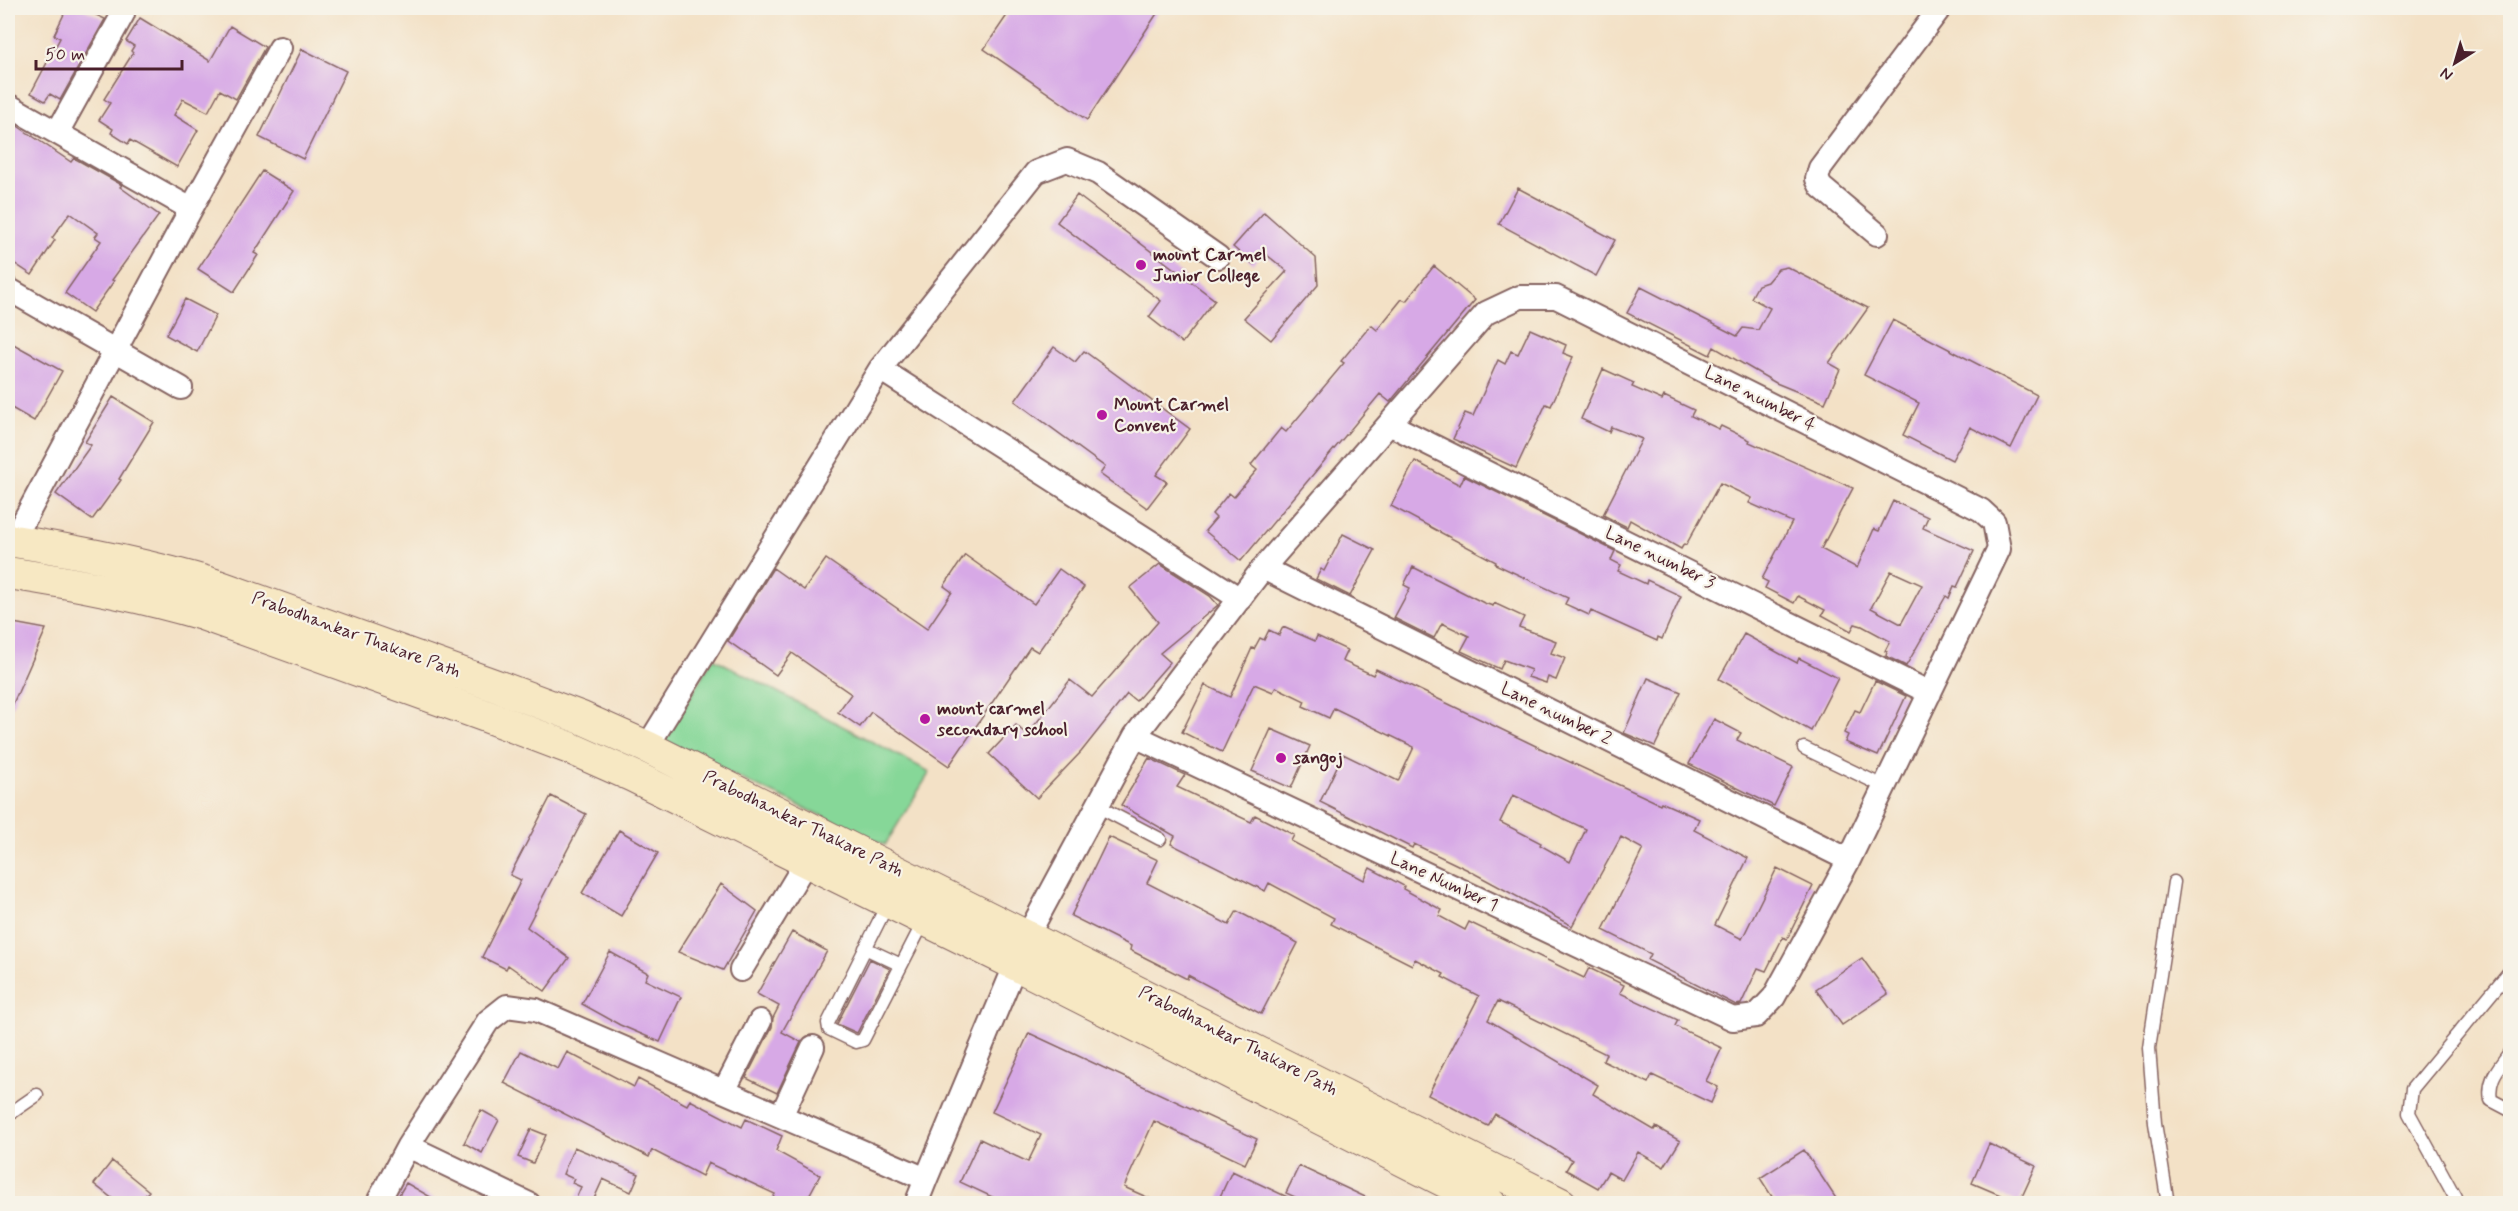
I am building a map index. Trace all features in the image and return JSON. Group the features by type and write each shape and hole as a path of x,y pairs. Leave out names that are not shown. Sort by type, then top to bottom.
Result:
{"main road":[{"name":"Prabodhankar Thakare Path","path":"10,541 92,553 152,566 212,584 582,718 646,747 1028,935 1562,1203"},
{"name":"Prabodhankar Thakare Path","path":"8,573 109,590 202,614 460,706 570,748 633,776 1015,964 1490,1203"}],"street":[{"path":"1877,234 1821,187 1817,179 1820,168 1940,8"},
{"path":"57,133 123,14"},
{"path":"10,541 280,48"},
{"path":"8,105 191,209"},
{"path":"646,747 880,369 1036,172 1067,160 1098,173 1218,257"},
{"path":"8,289 181,388"},
{"name":"Lane number 4","path":"1389,424 1486,313 1520,297 1556,297 1981,510 1994,522 1999,549 1930,693"},
{"path":"880,369 1240,599"},
{"path":"916,1203 1028,935 1135,736 1263,568 1389,424"},
{"name":"Lane number 3","path":"1389,424 1930,693"},
{"name":"Lane number 2","path":"1263,568 1850,860"},
{"path":"1850,860 1930,693"},
{"name":"Lane Number 1","path":"1135,736 1733,1019 1756,1016 1774,997 1850,860"},
{"path":"741,970 806,862"},
{"path":"377,1203 408,1146 488,1021 507,1006 536,1010 727,1085 926,1179"},
{"path":"727,1085 760,1021"},
{"path":"784,1110 813,1047"},
{"path":"408,1146 529,1203"}],"lane":[{"path":"1804,748 1885,787"},
{"path":"1097,806 1160,839"},
{"path":"2168,1203 2155,1123 2149,1048 2174,882"},
{"path":"889,902 827,1027 856,1042 863,1040 924,920"},
{"path":"866,948 901,965"},
{"path":"2455,1203 2455,1197 2409,1113 2412,1089 2511,971"},
{"path":"2511,1052 2493,1076 2489,1088 2492,1100 2511,1110"},
{"path":"8,1115 37,1095"}],"green space":[{"path":"713,658 930,772 885,845 663,743"}],"building":[{"path":"67,8 81,8 105,19 60,100 50,94 45,101 31,93 60,38 54,35"},
{"path":"1012,8 1149,8 1158,12 1087,120 984,49"},
{"path":"140,18 210,61 230,26 265,47 236,99 220,90 208,112 183,99 174,115 198,130 177,167 130,140 128,144 111,133 113,129 99,120 110,103 104,99 133,53 131,51 134,46 126,41"},
{"path":"302,49 346,71 303,159 259,137"},
{"path":"13,123 71,162 74,158 122,185 120,187 159,215 92,312 65,293 101,241 95,237 98,233 70,213 52,238 55,240 32,275 8,259 8,131"},
{"path":"262,171 294,191 254,253 258,255 234,292 198,269"},
{"path":"1518,188 1615,240 1596,276 1499,224"},
{"name":"mount Carmel Junior College","path":"1077,195 1215,300 1182,343 1149,317 1161,301 1057,222"},
{"path":"1264,212 1316,258 1318,285 1271,340 1244,318 1287,271 1263,252 1253,264 1233,247"},
{"path":"1434,266 1475,300 1390,402 1380,394 1241,561 1205,531 1216,518 1212,514 1229,493 1234,497 1257,470 1251,465 1281,428 1286,432 1344,363 1341,361 1371,325 1377,330 1402,299 1406,301"},
{"path":"1787,267 1868,308 1829,363 1840,369 1825,403 1776,383 1714,347 1710,355 1627,313 1641,287 1737,336 1743,328 1758,330 1770,308 1751,298 1758,285 1767,282 1778,269"},
{"path":"185,299 216,315 197,352 166,335"},
{"path":"1893,320 2037,395 2011,448 1970,427 1952,460 1903,435 1919,403 1864,375"},
{"path":"1530,329 1566,345 1563,353 1573,357 1551,406 1546,404 1516,468 1453,439 1465,413 1473,416 1498,360 1505,364 1511,351 1518,354"},
{"path":"8,341 62,371 34,421 8,406"},
{"name":"Mount Carmel Convent","path":"1054,347 1075,362 1084,351 1190,429 1156,475 1167,482 1147,508 1100,474 1105,467 1015,401"},
{"path":"1603,369 1634,383 1632,387 1662,400 1664,396 1694,410 1691,416 1719,429 1721,426 1750,440 1749,442 1853,488 1821,549 1857,568 1874,529 1879,531 1893,501 1928,517 1923,528 1974,551 1957,587 1954,586 1949,598 1946,596 1906,666 1886,656 1885,651 1890,641 1855,624 1851,631 1822,615 1825,610 1798,596 1794,603 1765,588 1768,582 1762,579 1792,522 1749,503 1752,498 1720,483 1686,545 1684,544 1681,549 1630,520 1627,527 1603,515 1642,439 1611,427 1609,432 1581,419","holes":["1891,571 1922,585 1901,624 1871,608"]},
{"path":"113,397 154,422 119,479 121,480 92,520 56,494 91,445 85,442"},
{"path":"1415,461 1460,485 1464,476 1615,551 1611,560 1621,565 1618,571 1646,584 1647,580 1681,596 1662,639 1658,637 1657,641 1591,611 1589,615 1565,604 1568,598 1495,564 1496,562 1391,506"},
{"path":"1343,534 1375,550 1350,596 1316,579 1321,569 1324,571"},
{"path":"965,555 1034,604 1059,569 1084,587 1038,652 1030,647 949,766 871,712 860,727 838,712 851,694 792,653 776,675 728,641 773,568 804,590 826,559 927,629 952,592 944,586"},
{"path":"1160,564 1210,596 1218,605 1160,653 1170,662 1136,701 1127,694 1081,752 1037,798 989,754 1016,725 1027,735 1070,680 1092,697 1158,622 1130,588"},
{"path":"1413,567 1484,603 1493,606 1494,603 1524,617 1519,627 1556,641 1551,653 1565,658 1556,680 1548,677 1546,683 1528,677 1531,670 1504,660 1500,669 1461,651 1469,636 1442,623 1434,638 1394,618 1410,588 1404,585"},
{"path":"8,622 46,629 8,715"},
{"path":"1283,627 1315,641 1317,636 1347,650 1342,661 1373,675 1376,669 1660,804 1661,802 1699,819 1694,830 1748,858 1715,925 1742,939 1777,868 1813,886 1787,939 1783,937 1766,971 1758,968 1741,1004 1736,1005 1648,960 1651,954 1603,930 1643,849 1621,837 1572,926 1466,869 1414,844 1412,848 1320,802 1343,754 1398,781 1414,747 1334,708 1329,718 1303,706 1305,701 1276,687 1273,692 1254,684 1222,752 1182,732 1205,685 1230,697 1252,648 1254,649 1260,638 1264,640 1269,630 1279,635","holes":["1513,795 1586,829 1570,862 1540,845 1541,843 1500,822"]},
{"path":"1744,634 1797,663 1799,658 1838,678 1811,731 1719,679"},
{"path":"1648,678 1681,692 1655,746 1624,733"},
{"path":"1875,681 1906,696 1878,756 1845,742 1848,735 1844,733 1855,710 1860,712"},
{"path":"1714,719 1741,733 1737,740 1793,767 1774,806 1689,764"},
{"name":"sangoj","path":"1271,729 1310,746 1291,788 1252,771"},
{"path":"1149,758 1185,775 1177,787 1251,822 1255,815 1294,835 1291,841 1364,880 1370,868 1442,910 1439,916 1465,930 1469,922 1584,978 1589,968 1624,985 1620,993 1678,1020 1675,1026 1722,1048 1706,1081 1718,1087 1711,1103 1652,1075 1648,1083 1603,1061 1606,1054 1498,1001 1488,1020 1598,1085 1593,1094 1654,1130 1656,1127 1680,1141 1664,1167 1638,1152 1622,1180 1608,1172 1598,1188 1566,1170 1572,1160 1495,1114 1488,1126 1428,1095 1479,996 1442,977 1444,974 1415,959 1412,965 1331,924 1334,918 1269,883 1265,891 1171,844 1175,836 1121,805"},
{"path":"551,796 586,814 527,927 569,958 545,991 508,965 506,969 482,957 521,880 510,875"},
{"path":"619,830 658,853 621,916 582,893"},
{"path":"1109,837 1158,860 1147,883 1229,925 1237,911 1298,943 1261,1014 1188,975 1187,979 1130,950 1131,946 1071,916"},
{"path":"721,884 757,911 723,970 678,952"},
{"path":"792,932 827,951 782,1032 801,1042 777,1093 746,1078 772,1027 773,1018 779,1006 757,994"},
{"path":"610,952 648,973 645,980 681,997 660,1042 620,1025 582,1004"},
{"path":"1862,958 1888,994 1842,1025 1816,989"},
{"path":"870,959 890,969 857,1033 837,1024"},
{"path":"1029,1033 1257,1139 1245,1164 1154,1121 1124,1187 1160,1203 1005,1203 960,1182 980,1139 1028,1162 1041,1135 992,1112"},
{"path":"521,1051 558,1069 567,1052 634,1087 638,1079 687,1105 690,1100 742,1127 746,1119 782,1136 776,1151 820,1175 805,1203 770,1203 775,1194 708,1163 702,1176 652,1150 649,1157 504,1083"},
{"path":"481,1110 499,1120 482,1153 464,1143"},
{"path":"531,1129 546,1135 533,1163 518,1157"},
{"path":"1989,1144 2036,1166 2019,1203 1972,1183"},
{"path":"574,1147 639,1174 631,1192 603,1179 592,1203 574,1203 581,1187 572,1183 574,1179 563,1174"},
{"path":"1804,1150 1839,1203 1776,1203 1760,1178"},
{"path":"112,1161 149,1191 138,1203 118,1203 94,1184"},
{"path":"1299,1166 1378,1203 1308,1203 1286,1193"},
{"path":"1232,1171 1300,1203 1217,1203"},
{"path":"406,1183 441,1203 394,1203"}],"place":[{"name":"mount Carmel Junior College","path":"1141,265"},
{"name":"Mount Carmel Convent","path":"1102,415"},
{"name":"mount carmel secondary school","path":"925,719"},
{"name":"sangoj","path":"1281,758"}]}
